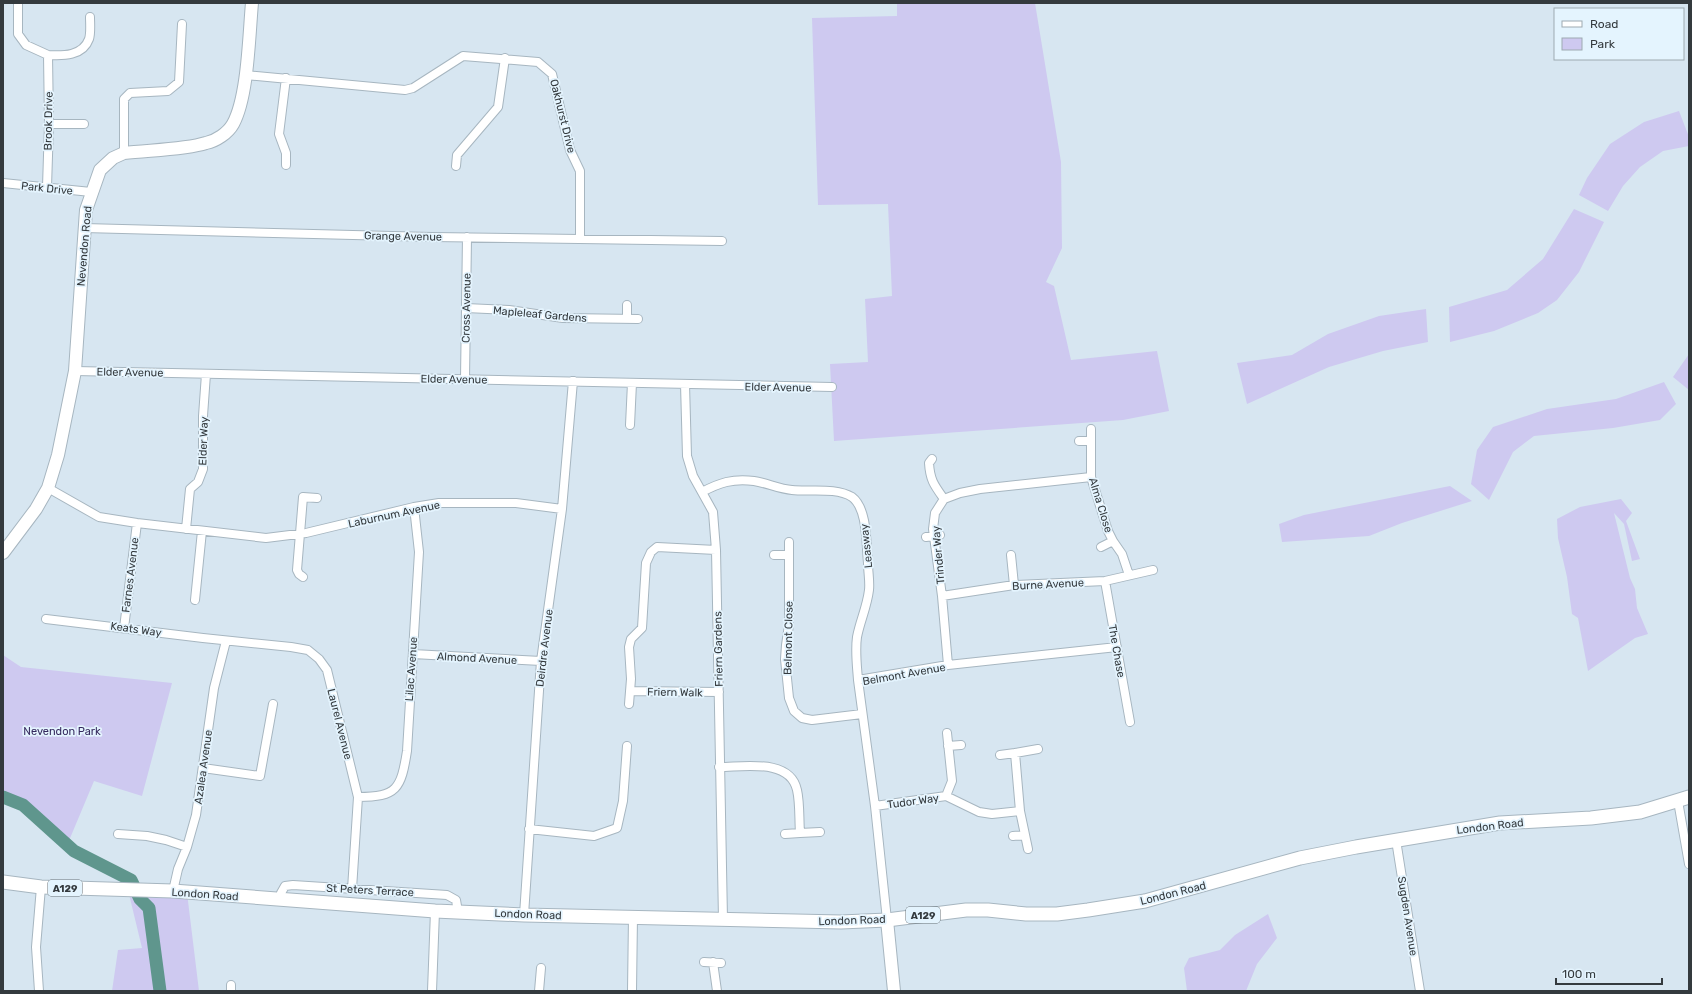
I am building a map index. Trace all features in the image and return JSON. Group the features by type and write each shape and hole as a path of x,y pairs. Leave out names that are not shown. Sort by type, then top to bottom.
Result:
{"main road":[{"name":"London Road","path":"3,882 41,887 173,891 435,911 524,915 632,916 841,922 887,920 966,910 988,910 1026,914 1057,914 1145,901 1300,858 1396,840 1500,823 1591,818 1640,812 1684,799"}],"street":[{"path":"18,3 18,34 26,45 48,55 72,54 78,52 89,39 90,17"},
{"name":"Nevendon Road","path":"3,553 36,509 48,488 58,455 75,371 86,210 91,192 100,170 113,158 124,153 207,143 221,136 233,124 240,108 245,75 252,3"},
{"path":"124,153 124,99 130,93 168,90 179,82 182,24"},
{"name":"Brook Drive","path":"47,188 49,124 48,55"},
{"name":"Oakhurst Drive","path":"245,75 405,90 413,88 464,56 505,58 538,62 552,74 570,150 580,171 580,239"},
{"path":"456,166 457,155 498,106 505,58"},
{"path":"286,78 279,134 286,153 286,166"},
{"path":"49,124 84,124"},
{"name":"Park Drive","path":"3,183 91,192"},
{"name":"Grange Avenue","path":"84,228 722,241"},
{"name":"Cross Avenue","path":"465,379 467,237"},
{"path":"627,319 628,305"},
{"name":"Mapleleaf Gardens","path":"466,308 509,310 563,318 638,319"},
{"name":"Elder Avenue","path":"75,371 832,387"},
{"name":"Elder Way","path":"186,529 190,489 198,482 203,469 203,416 206,374"},
{"name":"Deirdre Avenue","path":"524,915 541,661 562,509 573,381"},
{"path":"630,425 632,383"},
{"name":"Friern Gardens","path":"685,384 687,456 693,476 713,512 716,550 723,919"},
{"name":"Alma Close","path":"1091,430 1091,477 1112,541 1122,554 1129,575"},
{"path":"1079,441 1091,442"},
{"path":"932,458 929,463 930,477 944,499 960,493 980,489 1091,477"},
{"name":"Leasway","path":"702,492 721,482 739,480 754,481 790,490 844,494 852,498 858,504 861,510 865,529 870,589 866,609 857,637 856,646 858,680"},
{"name":"Laburnum Avenue","path":"48,488 99,517 137,523 266,538 299,534 414,507 439,503 516,502 562,509"},
{"path":"303,577 297,570 303,497 317,498"},
{"name":"Trinder Way","path":"944,499 935,513 933,536 942,596 948,665"},
{"name":"Lilac Avenue","path":"358,797 384,796 394,790 403,775 407,751 418,552 414,507"},
{"name":"Farnes Avenue","path":"124,628 137,523"},
{"path":"195,600 202,530"},
{"path":"1101,547 1112,541"},
{"name":"Belmont Close","path":"789,542 789,625 785,658 788,698 794,711 802,718 812,720 862,714"},
{"path":"629,704 629,647 631,639 642,628 646,563 651,552 657,547 716,550"},
{"path":"774,555 789,555"},
{"path":"1011,555 1014,585"},
{"name":"Burne Avenue","path":"942,596 1014,585 1105,581 1154,570"},
{"name":"The Chase","path":"1105,581 1130,722"},
{"name":"Keats Way","path":"46,619 226,641"},
{"name":"Azalea Avenue","path":"173,891 178,869 187,847 196,815 214,688 226,641"},
{"name":"Laurel Avenue","path":"226,641 291,646 308,650 319,659 327,670 358,797 352,889"},
{"name":"Belmont Avenue","path":"887,920 875,806 858,680 948,665 1116,647"},
{"name":"Almond Avenue","path":"413,654 541,661"},
{"name":"Friern Walk","path":"630,691 719,692"},
{"path":"203,768 260,776 273,704"},
{"path":"946,796 952,781 947,733"},
{"path":"948,746 961,745"},
{"path":"529,829 594,836 617,828 623,801 627,746"},
{"path":"1000,755 1038,749"},
{"path":"1015,753 1020,811 1028,849"},
{"path":"719,767 771,767 784,770 794,779 797,790 800,833"},
{"name":"Tudor Way","path":"875,806 946,796 979,812 992,814 1020,811"},
{"path":"1684,799 1689,864"},
{"path":"785,834 820,832"},
{"path":"118,834 147,836 187,847"},
{"path":"1013,836 1025,835"},
{"name":"Sugden Avenue","path":"1396,840 1420,991"},
{"name":"St Peters Terrace","path":"280,899 281,893 285,886 447,894 456,900 458,912"},
{"path":"39,991 36,946 41,887"},
{"path":"432,991 435,911"},
{"path":"632,916 632,991"},
{"path":"887,920 894,991"},
{"path":"713,962 717,991"},
{"path":"540,991 541,968"}],"green space":[{"path":"897,3 1035,3 1061,162 1062,248 1046,282 1054,286 1071,360 1157,351 1169,411 1123,420 834,441 830,364 868,362 865,299 892,296 888,204 818,205 812,18 897,16"},
{"path":"1679,111 1689,137 1689,146 1663,151 1640,167 1623,186 1608,211 1579,195 1587,178 1610,144 1644,122"},
{"path":"1574,209 1604,222 1579,272 1557,300 1538,313 1494,331 1450,342 1449,307 1507,290 1543,259"},
{"path":"1426,309 1428,342 1383,351 1329,367 1247,404 1237,363 1292,355 1328,334 1379,316"},
{"path":"1689,354 1689,390 1673,377"},
{"path":"1664,382 1676,404 1660,420 1613,428 1534,436 1513,452 1489,500 1471,484 1477,450 1493,427 1547,409 1616,399"},
{"path":"1450,486 1472,501 1402,523 1369,536 1282,542 1279,524 1304,515"},
{"path":"1621,499 1632,513 1626,521 1640,559 1632,561 1624,524 1614,513 1630,578 1635,589 1637,608 1648,634 1635,638 1588,671 1578,618 1572,614 1567,577 1558,538 1557,519 1580,507"},
{"name":"Nevendon Park","path":"3,655 21,667 172,683 142,796 94,781 68,843 24,804 3,795"},
{"path":"128,890 187,893 199,991 112,991 118,950 142,948"},
{"path":"1268,914 1277,938 1257,964 1246,991 1187,991 1184,968 1189,958 1220,950 1235,935"}],"waterway":[{"path":"3,797 23,805 74,851 131,880 140,899 149,908 160,991"}]}
